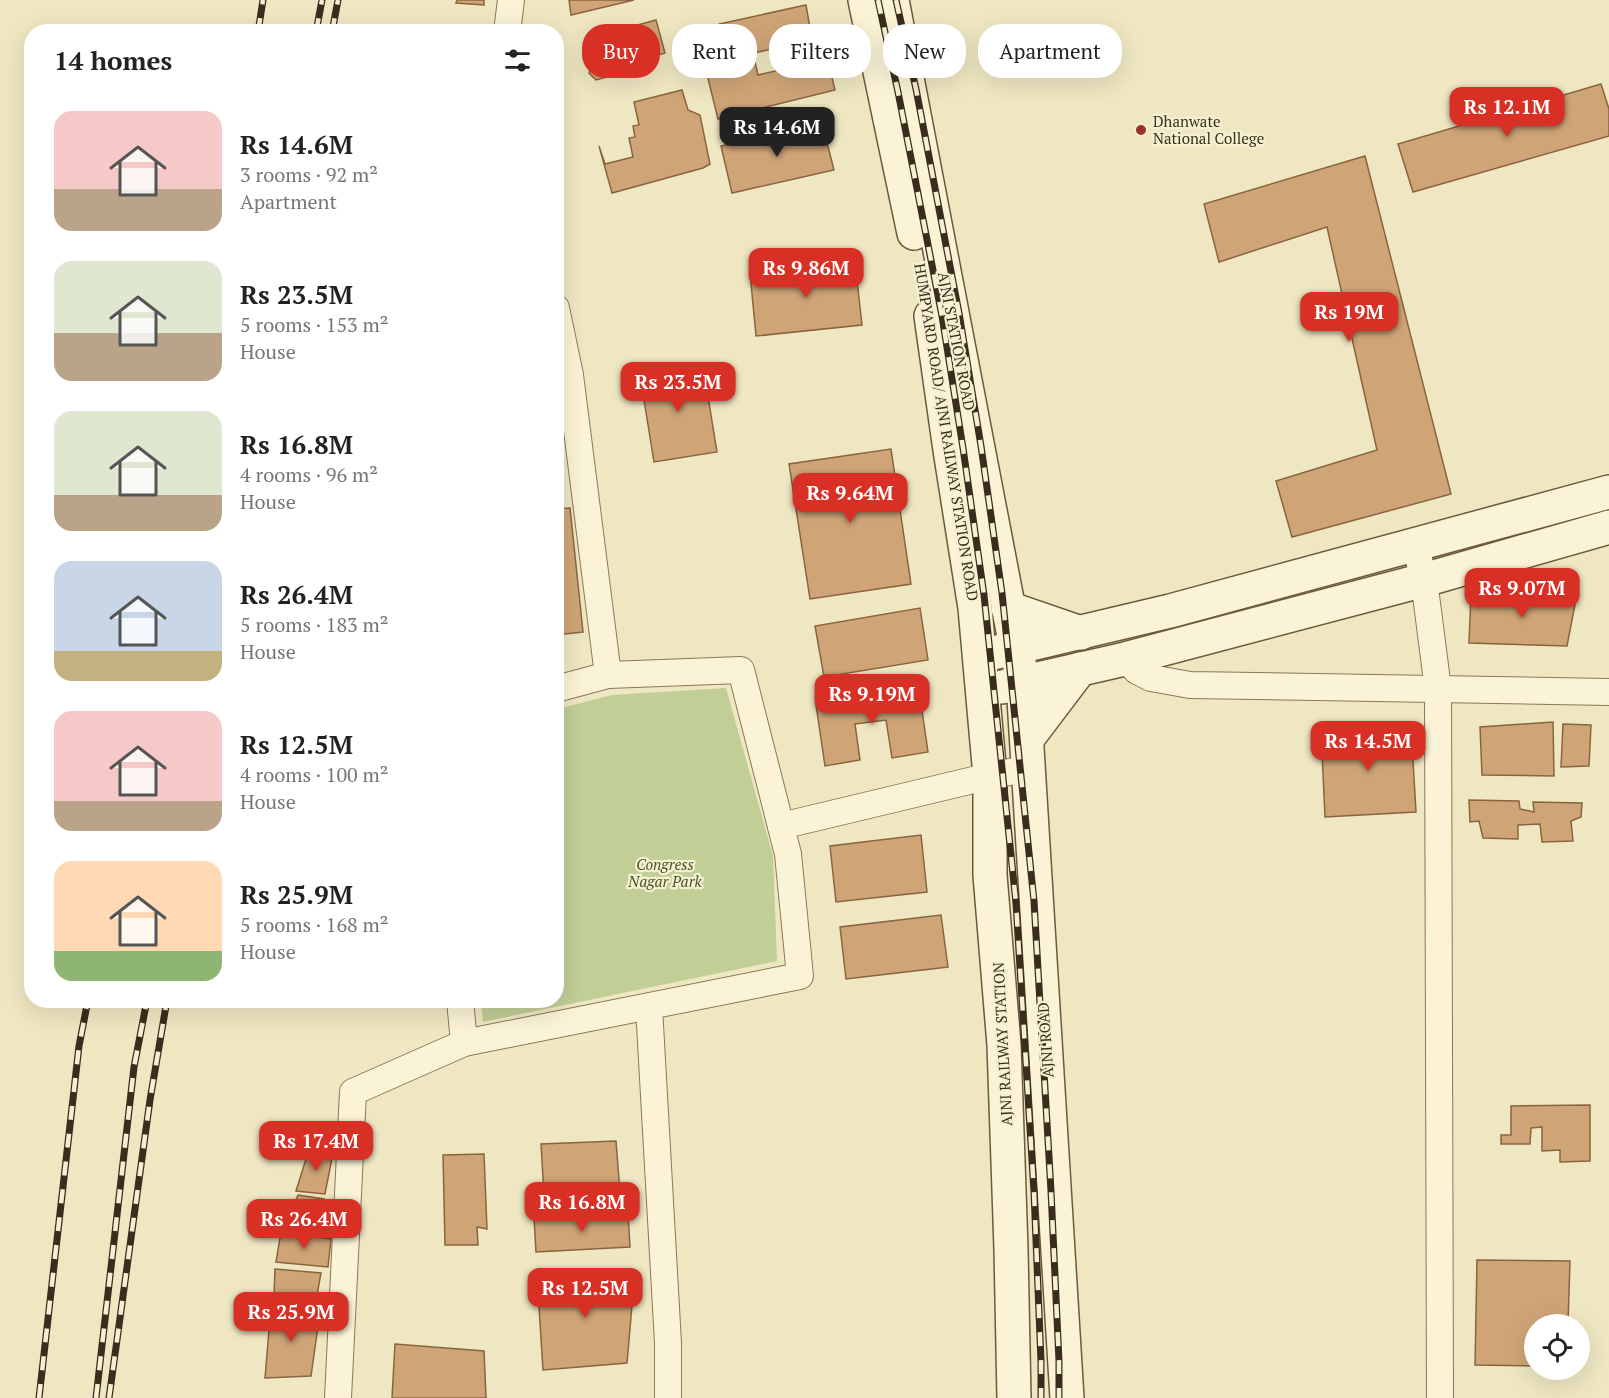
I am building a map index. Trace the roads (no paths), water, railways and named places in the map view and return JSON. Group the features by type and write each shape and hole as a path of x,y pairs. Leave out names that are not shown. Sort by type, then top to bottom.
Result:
{"main road":[{"name":"HUMPYARD ROAD/ AJNI RAILWAY STATION ROAD","path":"865,0 886,19 975,608 983,690"},
{"name":"AJNI STATION ROAD","path":"886,19 1023,683"},
{"path":"980,656 1170,611 1609,492"},
{"path":"983,690 1125,659 1424,580 1609,527"},
{"path":"1008,608 1081,633"},
{"path":"1028,753 1080,669"},
{"name":"AJNI ROAD","path":"1023,683 1067,1398"},
{"name":"AJNI RAILWAY STATION","path":"983,690 990,776 990,875 1004,1045 1014,1398"}],"street":[{"path":"508,24 511,0"},
{"path":"564,346 570,375 608,675"},
{"path":"1415,544 1424,580 1438,689 1440,1398"},
{"path":"1125,659 1137,671 1151,678 1190,685 1609,692"},
{"path":"338,1398 353,1092 464,1043 800,976 788,854 741,670 608,675 564,687"},
{"path":"781,826 990,776 1028,753"},
{"path":"649,1007 668,1343 668,1398"},
{"path":"461,1008 464,1043"}],"railway":[{"path":"259,24 263,0"},
{"path":"318,24 322,0"},
{"path":"334,24 338,0"},
{"path":"878,0 942,316 984,595 1016,903 1034,1192 1041,1398"},
{"path":"896,0 916,89 959,313 1002,593 1034,901 1051,1191 1059,1398"},
{"path":"39,1398 79,1046 86,1008"},
{"path":"96,1398 134,1067 145,1008"},
{"path":"109,1398 150,1100 166,1008"}],"place":[{"name":"Dhanwate National College","path":"1141,130"}],"park label":[{"name":"Congress Nagar Park","path":"665,872"}]}
